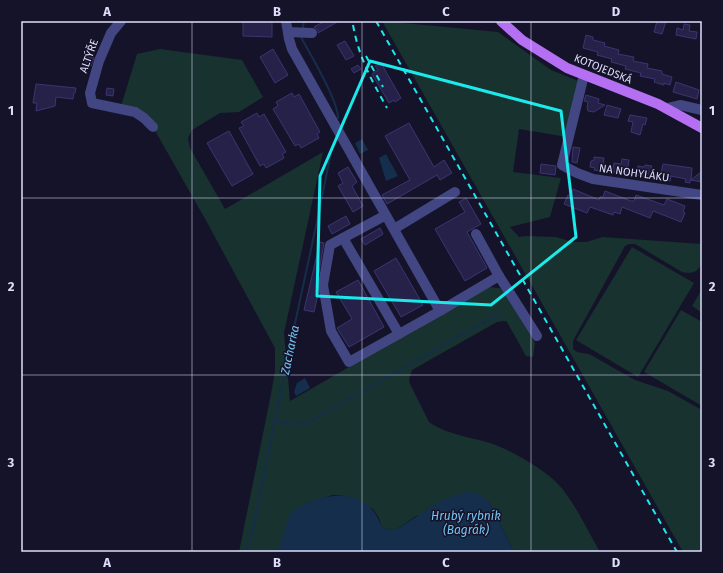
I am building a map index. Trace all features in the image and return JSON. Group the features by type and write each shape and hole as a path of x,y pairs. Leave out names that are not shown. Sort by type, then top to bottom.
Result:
{"main road":[{"name":"KOTOJEDSKÁ","path":"501,21 522,40 567,68 666,108 702,128"}],"street":[{"name":"ALTÝŘE","path":"121,21 111,33 99,61 90,93 92,103 135,112 153,127"},
{"path":"286,21 292,49 440,311"},
{"path":"288,35 312,33"},
{"name":"NA NOHYLÁKU","path":"584,75 562,164 577,173 593,179 702,195"},
{"path":"666,108 680,105 702,110"},
{"path":"394,229 455,192"},
{"path":"386,215 330,245 323,285 331,331 349,362 499,276"},
{"path":"476,234 499,276 537,336"},
{"path":"343,238 399,334"}],"highlighted area":[{"path":"370,61 561,111 576,237 491,305 317,296 320,176"}],"green space":[{"path":"382,21 498,32 551,70 581,82 567,137 519,129 513,172 561,178 550,217 510,227 519,237 556,237 573,242 586,242 603,237 702,244 700,266 694,272 689,273 682,272 635,244 625,246 573,341 573,349 577,352 589,354 635,380 668,391 702,410 702,552 683,552"},
{"path":"160,49 242,60 263,97 239,112 220,113 192,130 188,138 190,148 225,209 323,152 284,333 290,401 488,287 500,288 506,295 535,343 533,357 526,356 507,322 497,322 412,370 409,379 410,384 429,422 452,433 501,447 527,461 552,478 570,499 600,552 514,552 489,502 416,516 397,529 388,530 381,526 379,518 373,509 346,496 333,495 307,503 281,543 277,552 239,552 271,394 275,371 275,348 153,127 121,106 137,54"},
{"path":"632,247 694,283 638,377 576,340"},
{"path":"702,289 702,313 692,306"},
{"path":"681,310 702,322 702,406 644,372"}],"water":[{"path":"362,139 368,150 360,154 355,143"},
{"path":"386,154 398,176 386,181 379,158"},
{"path":"305,378 310,388 296,396 294,392 297,383"},
{"name":"Hrubý rybník (Bagrák)","path":"466,492 477,493 489,502 514,552 277,552 291,512 315,500 342,496 354,498 366,503 375,513 381,526 388,530 397,529 441,501"}],"building":[{"path":"243,21 272,21 272,37 243,36"},
{"path":"325,21 339,21 318,33 318,30 314,27"},
{"path":"657,21 666,21 662,34 654,32"},
{"path":"684,24 690,25 689,31 697,32 696,39 676,35 677,28 683,30"},
{"path":"586,35 593,37 593,40 605,43 604,46 619,50 618,54 634,57 633,61 648,64 647,68 662,71 662,74 672,77 670,85 654,82 655,79 640,76 641,73 625,69 626,66 611,62 612,59 597,55 598,52 583,48"},
{"path":"345,41 354,56 346,60 337,45"},
{"path":"273,49 288,75 275,83 260,57"},
{"path":"86,57 94,57 91,66 89,65 90,62 86,62"},
{"path":"381,63 401,98 395,102 394,100 389,103 372,74 378,70 375,66"},
{"path":"358,65 361,69 354,73 351,69"},
{"path":"676,82 699,90 697,99 673,92"},
{"path":"36,84 76,88 73,99 56,97 55,106 36,111 37,103 33,103"},
{"path":"107,88 114,89 113,96 106,95"},
{"path":"292,93 294,97 299,94 320,132 317,134 319,138 301,148 299,144 295,146 273,109 278,106 276,102"},
{"path":"586,95 599,99 598,103 605,105 594,112 588,111 588,102 584,101"},
{"path":"607,105 621,109 618,118 604,115"},
{"path":"257,113 259,117 264,114 286,152 282,154 284,158 266,168 264,164 260,166 239,128 244,126 241,122"},
{"path":"630,115 647,118 645,125 643,124 640,135 631,132 633,122 628,121"},
{"path":"409,123 434,167 444,160 452,173 440,180 437,175 387,204 382,195 410,180 385,136"},
{"path":"229,131 253,174 232,186 207,143"},
{"path":"573,147 580,148 577,163 572,162"},
{"path":"594,157 604,158 602,171 594,170 595,168 590,167 591,161 594,160"},
{"path":"622,159 629,160 627,173 612,172 614,163 621,164"},
{"path":"541,164 556,166 555,175 540,173"},
{"path":"663,164 692,168 691,180 702,171 702,182 690,180 690,183 685,182 686,179 671,176 670,181 663,180 664,173 661,173"},
{"path":"645,165 652,166 651,168 653,169 651,178 637,175 638,166 644,167"},
{"path":"348,167 357,182 352,186 363,206 353,212 338,186 343,183 338,173"},
{"path":"573,189 599,200 600,197 603,197 605,191 631,201 634,201 636,195 664,205 667,199 685,206 683,212 685,213 681,222 653,211 650,218 622,207 620,214 614,212 613,215 590,207 587,213 564,204 568,195 571,196"},
{"path":"466,198 481,224 467,232 487,268 465,281 435,229 465,212 459,202"},
{"path":"346,216 350,224 332,234 328,226"},
{"path":"380,228 383,234 365,245 361,239"},
{"path":"320,242 324,243 317,284 318,294 314,312 304,310"},
{"path":"396,258 423,305 401,317 374,271"},
{"path":"358,280 384,327 349,347 337,328 352,319 336,292"}],"waterway":[{"name":"Zacharka","path":"303,27 304,21"},
{"name":"Zacharka","path":"301,37 329,89 337,110 338,118"},
{"name":"Zacharka","path":"248,552 332,147"},
{"path":"275,421 291,424 309,422 500,313"}],"railway":[{"path":"376,21 677,552"},
{"path":"353,25 362,58 387,108"},
{"path":"366,56 383,87"}]}
